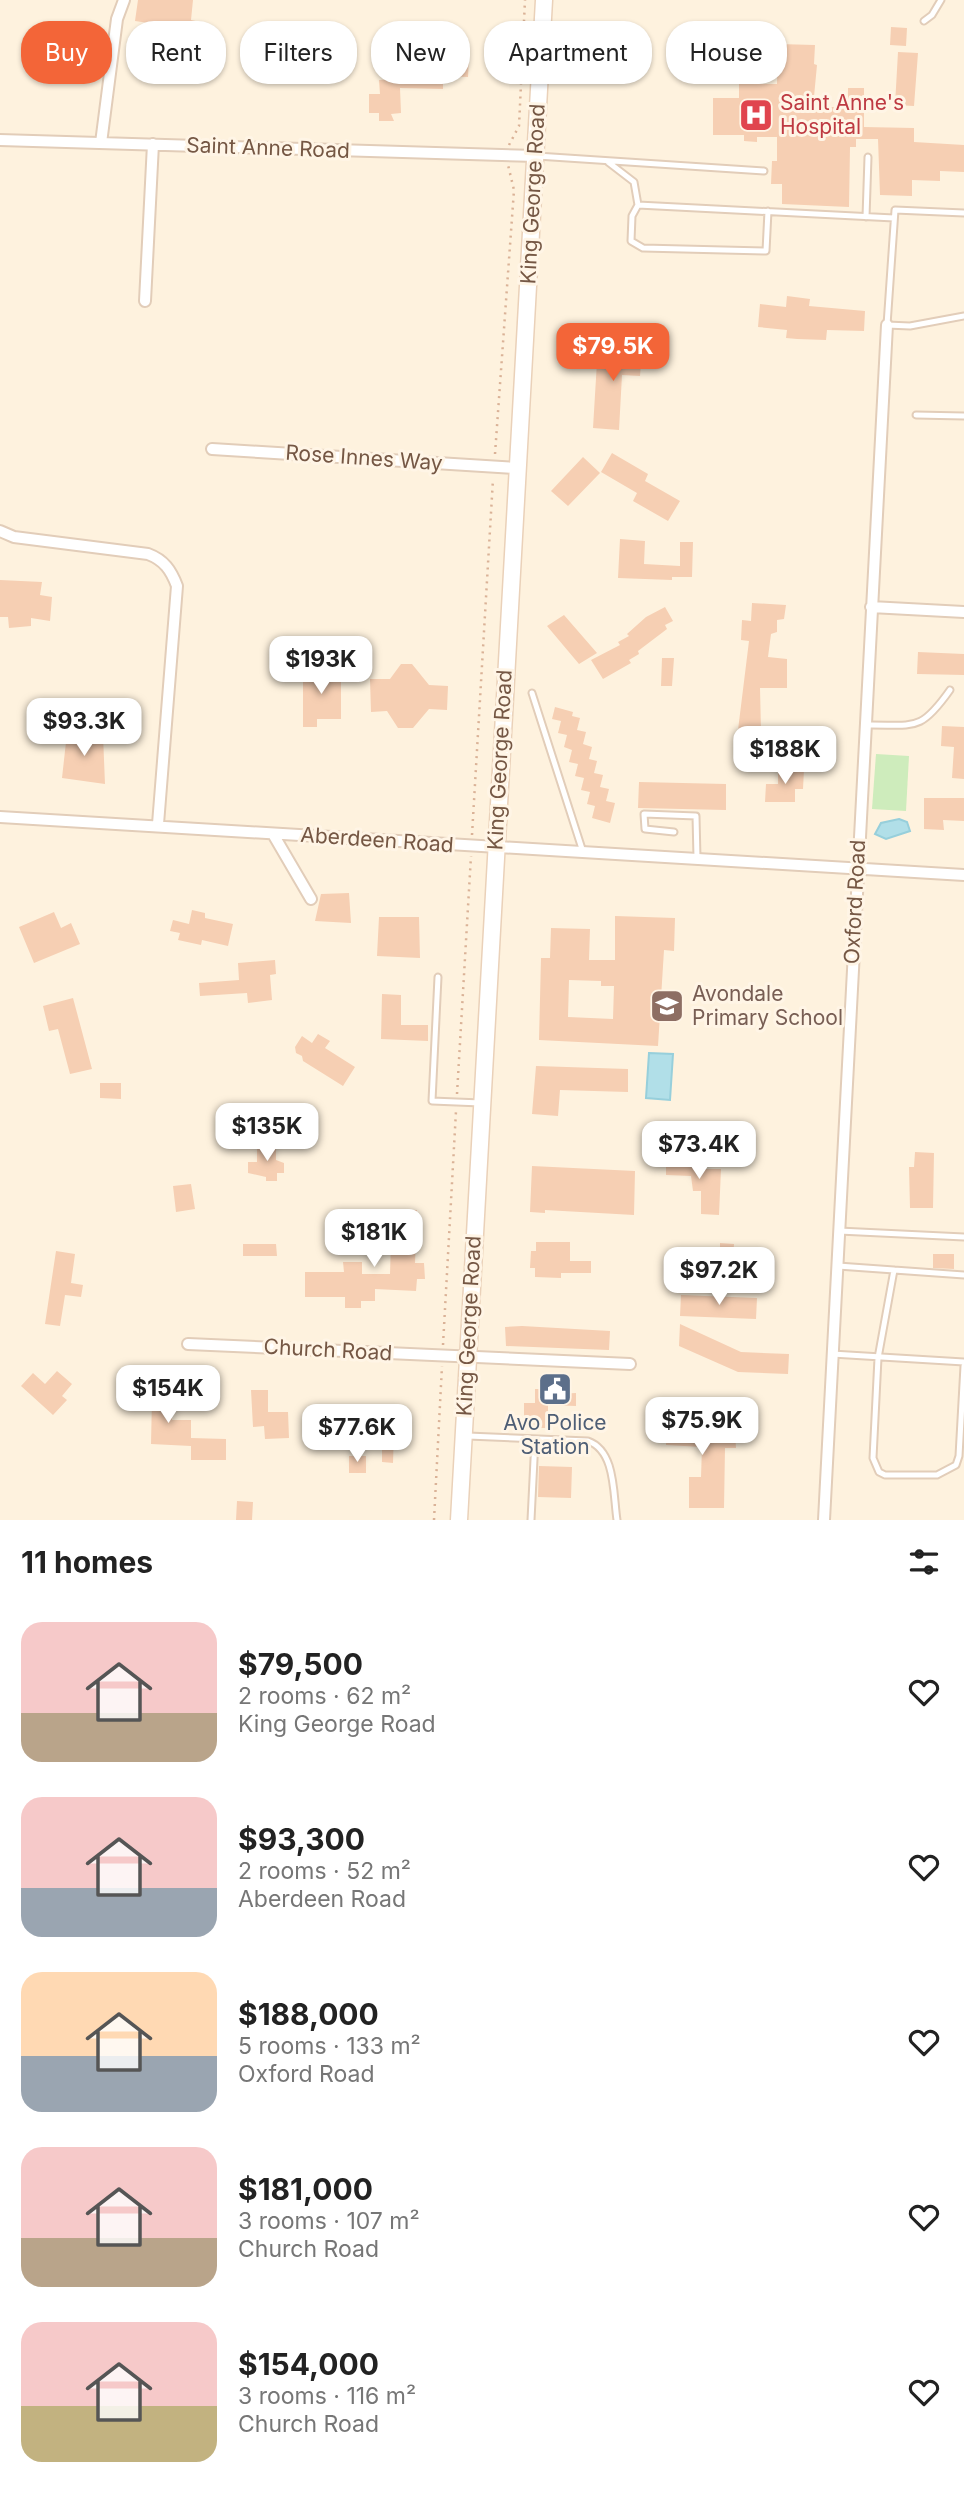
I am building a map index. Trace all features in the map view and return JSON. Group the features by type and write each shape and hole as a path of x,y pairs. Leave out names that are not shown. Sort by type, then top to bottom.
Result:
{"main road":[{"name":"King George Road","path":"459,1520 544,0"}],"street":[{"path":"101,143 117,19 124,0"},
{"name":"Saint Anne Road","path":"0,139 536,156"},
{"path":"145,302 153,144"},
{"name":"Oxford Road","path":"824,1520 856,867 887,326"},
{"name":"Rose Innes Way","path":"212,449 516,468"},
{"path":"0,531 14,537 148,554 166,564 173,574 177,586 158,824"},
{"path":"871,607 964,612"},
{"name":"Aberdeen Road","path":"0,817 158,824 273,834 964,875"},
{"path":"273,834 311,899"},
{"name":"Church Road","path":"188,1344 630,1364"}],"lane":[{"path":"924,21 932,15 941,0"},
{"path":"536,156 764,171"},
{"path":"866,217 868,157"},
{"path":"608,162 634,182 638,205 632,216 631,241 643,248 766,251 768,211"},
{"path":"638,205 894,218"},
{"path":"964,213 895,210 887,326 910,326 964,316"},
{"path":"916,415 964,416"},
{"path":"864,725 919,724 928,719 950,690"},
{"path":"532,693 583,852"},
{"path":"674,832 645,829 644,814 696,816 697,858"},
{"path":"438,976 432,1101 481,1103"},
{"path":"839,1231 964,1237"},
{"path":"837,1266 964,1275"},
{"path":"832,1354 878,1358 964,1364 959,1456 956,1465 937,1475 885,1475 878,1472 873,1458 878,1358 894,1270"},
{"path":"464,1435 588,1441 605,1452 617,1520"},
{"path":"531,1520 535,1439"}],"path":[{"path":"434,1520 471,846 505,288 514,190 508,170 510,142 519,126 525,0"}],"green space":[{"path":"876,754 909,756 906,811 872,809"}],"water":[{"path":"899,819 907,822 910,831 886,839 875,834 881,823"},
{"path":"649,1053 673,1054 670,1100 646,1098"}],"building":[{"path":"138,0 193,0 191,20 196,21 135,21"},
{"path":"891,27 907,28 906,46 890,45"},
{"path":"787,44 815,45 814,64 817,65 813,107 848,107 848,88 864,88 864,127 914,128 914,142 964,145 964,172 940,171 940,181 912,180 912,196 880,195 878,139 856,139 856,147 850,147 849,207 782,204 782,184 771,184 772,161 777,161 777,137 757,137 757,142 744,141 744,135 713,135 713,98 739,98 739,84 787,84"},
{"path":"898,52 918,53 914,106 895,105"},
{"path":"379,84 443,84 443,89 400,88 401,113 391,114 394,121 379,121 379,113 369,113 369,94 380,94"},
{"path":"787,296 810,299 809,306 865,311 864,331 827,330 826,340 797,339 786,338 787,330 758,327 760,304 786,307"},
{"path":"598,345 642,351 640,376 622,375 619,430 593,428"},
{"path":"612,453 648,474 645,481 680,501 668,521 633,501 637,493 601,472"},
{"path":"583,457 600,473 568,506 551,491"},
{"path":"620,539 645,541 644,564 680,566 680,542 693,542 692,577 672,577 672,580 618,578"},
{"path":"0,580 42,582 40,595 52,597 50,621 31,618 31,626 9,628 8,617 0,617"},
{"path":"752,603 786,605 784,619 777,620 777,632 771,634 768,657 787,659 787,688 760,688 761,731 738,730 749,641 741,640 742,620 751,621"},
{"path":"665,607 673,621 665,625 667,629 638,651 639,654 629,660 631,663 603,679 591,660 620,645 618,642 629,636 627,634 646,617"},
{"path":"564,615 597,653 579,664 547,626"},
{"path":"918,652 964,654 964,675 917,674"},
{"path":"662,658 674,658 672,686 661,686"},
{"path":"401,664 412,664 429,685 448,686 447,710 429,709 413,728 398,728 387,711 371,712 370,679 390,679"},
{"path":"303,669 341,669 341,719 317,719 317,727 303,727"},
{"path":"555,707 573,712 572,716 580,718 577,730 586,732 583,744 592,747 589,759 597,761 594,773 603,775 600,787 609,789 606,801 615,803 610,823 592,818 595,806 587,804 590,792 581,790 584,778 575,776 578,764 569,762 572,750 564,747 567,735 558,733 561,721 552,719"},
{"path":"942,726 964,727 964,779 952,778 954,747 941,746"},
{"path":"67,733 103,735 105,784 62,778"},
{"path":"778,769 804,769 803,789 795,789 795,802 765,802 766,784 778,784"},
{"path":"639,782 726,784 726,810 638,808"},
{"path":"924,798 964,798 964,821 943,820 944,830 924,829"},
{"path":"349,893 351,923 315,921 321,894"},
{"path":"192,910 205,913 205,918 233,924 228,946 202,940 201,945 178,940 180,933 170,931 173,920 189,924"},
{"path":"54,912 61,928 71,923 80,944 34,963 19,927"},
{"path":"615,916 675,918 674,951 664,950 658,1046 539,1040 541,958 550,958 551,928 590,929 589,960 615,960","holes":["569,980 601,981 601,986 614,986 613,1019 568,1017"]},
{"path":"379,917 419,917 420,958 377,956"},
{"path":"275,960 276,974 270,975 272,1000 248,1003 247,993 200,996 199,983 239,980 238,963"},
{"path":"382,994 401,995 401,1025 428,1025 428,1041 381,1039"},
{"path":"73,998 92,1069 70,1074 58,1029 49,1031 43,1006"},
{"path":"318,1034 330,1041 325,1048 355,1067 343,1086 303,1061 302,1056 296,1053 295,1047 302,1036 312,1043"},
{"path":"536,1066 628,1069 628,1092 560,1090 558,1116 532,1114"},
{"path":"100,1083 121,1083 121,1099 100,1098"},
{"path":"257,1144 276,1144 276,1160 284,1163 284,1173 277,1173 277,1181 266,1181 266,1177 248,1173 248,1162 257,1162"},
{"path":"915,1152 934,1153 933,1208 910,1208 909,1167 914,1167"},
{"path":"666,1156 701,1157 701,1169 721,1169 719,1215 701,1214 701,1191 693,1191 691,1176 666,1175"},
{"path":"532,1166 635,1171 634,1215 545,1210 545,1213 530,1212"},
{"path":"191,1184 195,1209 176,1212 173,1186"},
{"path":"392,1210 417,1210 415,1263 424,1263 425,1279 417,1279 416,1291 375,1289 375,1301 361,1301 361,1308 345,1308 345,1297 305,1297 305,1272 344,1272 343,1262 362,1262 362,1274 390,1274"},
{"path":"536,1242 570,1242 570,1261 591,1261 591,1273 561,1273 561,1278 535,1277 535,1268 530,1268 531,1251 536,1251"},
{"path":"720,1243 734,1244 732,1270 698,1269 699,1254 720,1255"},
{"path":"243,1244 276,1244 277,1256 243,1256"},
{"path":"56,1251 75,1254 71,1283 83,1285 81,1297 65,1295 60,1326 45,1324"},
{"path":"933,1254 954,1254 954,1269 933,1268"},
{"path":"681,1295 757,1298 756,1319 680,1316"},
{"path":"680,1324 741,1352 789,1354 788,1374 738,1372 679,1346"},
{"path":"505,1327 610,1331 609,1350 506,1346"},
{"path":"57,1371 72,1384 62,1396 67,1400 53,1415 21,1386 33,1373 45,1384"},
{"path":"535,1389 555,1389 555,1394 576,1393 576,1406 548,1405 548,1428 532,1428 532,1418 524,1418 524,1403 535,1403"},
{"path":"251,1390 268,1390 268,1412 288,1412 289,1438 265,1439 264,1426 253,1427"},
{"path":"152,1398 172,1399 172,1420 191,1420 191,1446 151,1444"},
{"path":"669,1399 703,1401 703,1413 680,1411 678,1435 713,1437 712,1433 735,1433 736,1448 725,1448 724,1508 689,1508 689,1477 701,1477 702,1447 666,1445"},
{"path":"376,1417 403,1418 402,1431 394,1431 393,1463 382,1462 382,1431 375,1431"},
{"path":"191,1438 226,1439 226,1460 191,1460"},
{"path":"349,1456 366,1456 366,1473 349,1473"},
{"path":"539,1466 572,1467 571,1498 538,1497"},
{"path":"237,1501 253,1502 252,1520 236,1520"}],"place":[{"name":"Saint Anne's Hospital","path":"756,115"},
{"name":"Avondale Primary School","path":"667,1006"},
{"name":"Avo Police Station","path":"555,1389"}]}
